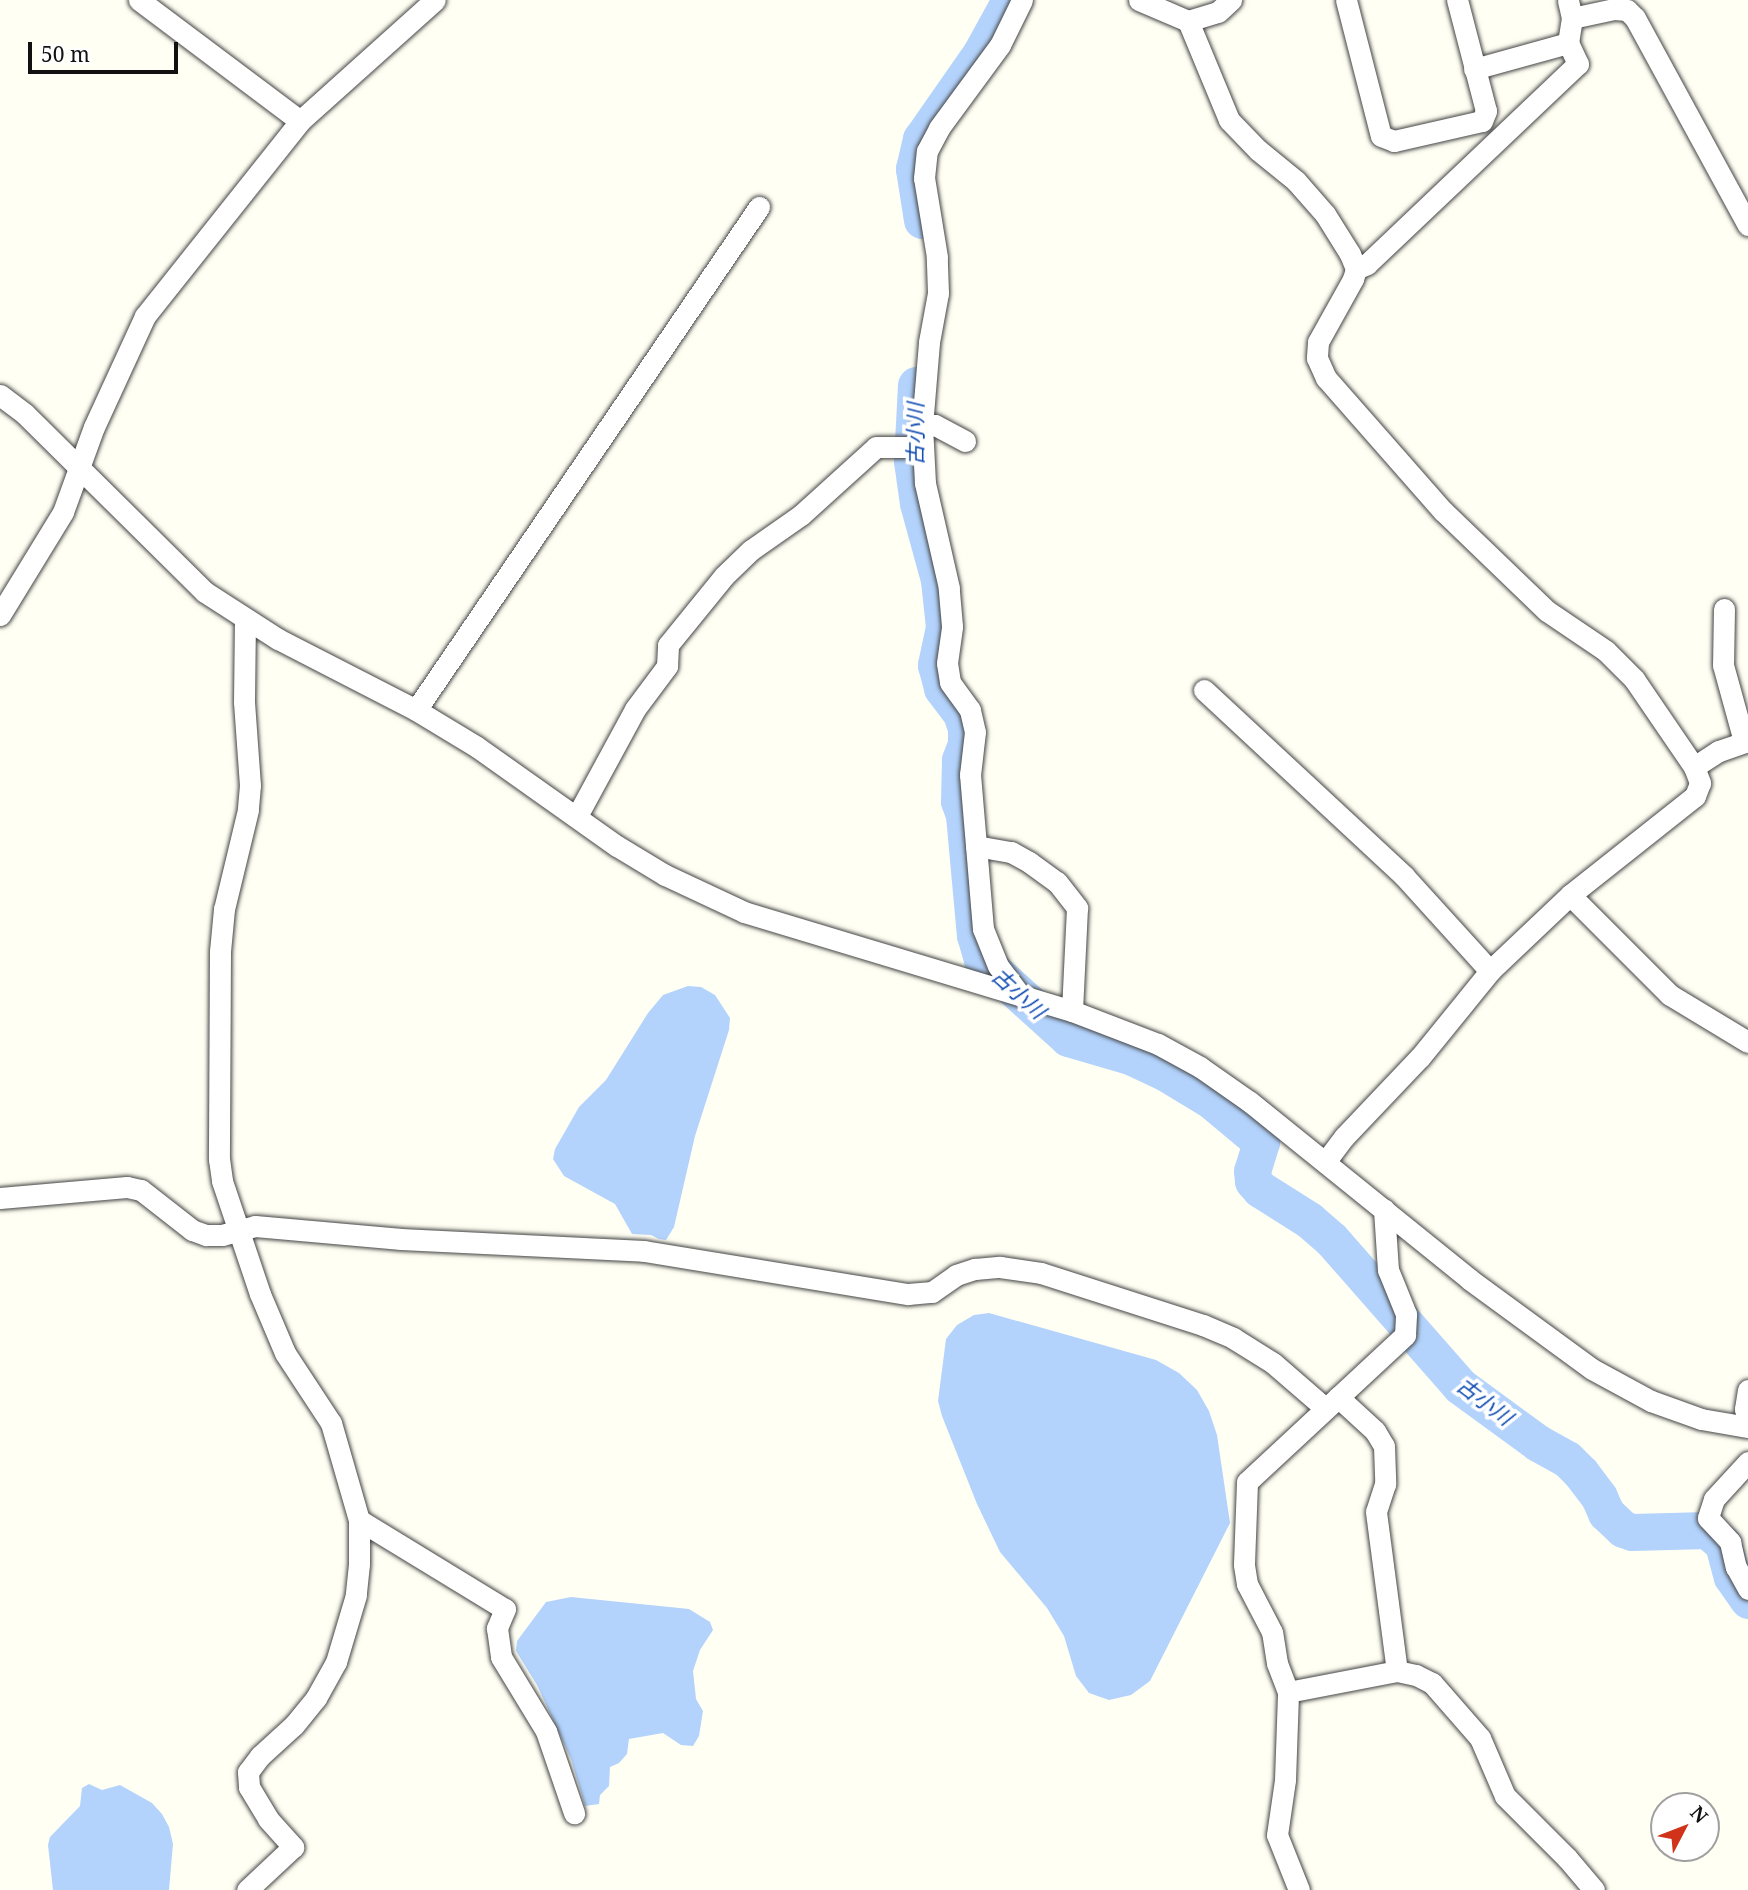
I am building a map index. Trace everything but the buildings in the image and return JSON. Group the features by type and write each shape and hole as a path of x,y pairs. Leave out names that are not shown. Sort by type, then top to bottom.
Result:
{"street":[{"path":"139,0 300,121"},
{"path":"0,615 63,512 127,348 145,316 300,121 435,0"},
{"path":"1020,995 998,966 983,929 970,775 975,732 970,710 950,682 952,626 949,588 925,483 923,436 929,342 938,293 937,257 924,178 927,150 939,128 1000,44 1022,0"},
{"path":"1139,0 1188,21 1218,12 1231,0"},
{"path":"1346,0 1381,136 1394,141 1482,121 1486,111 1457,0"},
{"path":"1325,1162 1343,1137 1420,1057 1490,971 1570,895 1695,796 1700,783 1694,767 1634,679 1606,651 1547,611 1453,520 1325,378 1317,358 1318,342 1356,269 1367,264 1578,64 1568,43 1570,9 1614,9 1628,5 1748,225"},
{"path":"1188,21 1229,120 1258,150 1283,168 1325,214 1350,254 1356,269"},
{"path":"1474,69 1568,43"},
{"path":"416,710 759,207"},
{"path":"0,394 79,467 205,592 246,619 416,710 526,778 665,875 744,912 1124,1028 1200,1067 1325,1162 1469,1279 1592,1368 1651,1401 1701,1419 1748,1424 1745,1409 1748,1390"},
{"path":"577,816 635,709 667,666 668,645 724,576 751,550 801,515 876,447 923,436 934,425 965,441"},
{"path":"1694,767 1720,751 1746,741 1723,665 1724,609"},
{"path":"246,619 244,702 250,785 248,810 224,909 218,1042 219,1159 222,1181 237,1231 285,1353 331,1423 359,1520 356,1595 336,1662 302,1717 260,1756 248,1772 249,1787 268,1819 293,1847 247,1890"},
{"path":"1204,690 1404,876 1490,971"},
{"path":"976,846 1011,852 1029,862 1057,882 1077,908 1072,1011"},
{"path":"1570,895 1670,995 1748,1042"},
{"path":"0,1198 127,1187 141,1190 192,1230 206,1235 255,1226 401,1239 643,1251 908,1294 932,1292 956,1275 1000,1266 1041,1273 1203,1325 1233,1338 1375,1431 1384,1446 1385,1484 1376,1512 1397,1671"},
{"path":"1299,1890 1277,1835 1285,1780 1288,1692 1277,1663 1272,1632 1245,1574 1247,1482 1405,1335 1406,1314 1388,1270 1384,1209"},
{"path":"1748,1462 1714,1499 1708,1518 1730,1542 1736,1567 1748,1589"},
{"path":"359,1520 505,1609 497,1628 501,1657 546,1731 574,1813"},
{"path":"1288,1692 1397,1671 1416,1675 1432,1683 1480,1738 1505,1797 1567,1858 1594,1890"}],"water":[{"path":"688,986 701,987 715,995 730,1018 729,1030 695,1136 674,1227 666,1240 651,1235 632,1234 615,1204 564,1176 553,1159 555,1149 579,1107 606,1080 648,1013 663,995"},
{"path":"989,1313 1156,1360 1179,1373 1197,1390 1209,1411 1217,1435 1230,1523 1150,1681 1131,1695 1109,1700 1089,1693 1076,1676 1064,1636 1047,1608 1000,1552 977,1504 942,1416 938,1401 946,1339 957,1325 974,1315"},
{"path":"571,1597 689,1609 710,1622 713,1630 700,1650 693,1671 696,1699 703,1711 699,1736 693,1746 681,1745 663,1733 629,1739 627,1754 619,1763 610,1767 609,1786 600,1795 599,1804 585,1806 571,1759 537,1685 516,1651 517,1641 546,1602"},
{"path":"89,1784 102,1790 120,1785 152,1803 162,1814 173,1844 169,1890 53,1890 48,1845 50,1837 80,1806 82,1788"}],"waterway":[{"name":"古小川","path":"922,220 914,169 921,139 981,53 1010,0"},
{"name":"古小川","path":"916,385 912,461 918,503 939,580 944,627 936,665 942,688 961,713 966,728 966,744 960,760 959,801 964,815 975,935 982,960 1068,1038 1130,1056 1166,1073 1212,1101 1261,1142 1252,1171 1253,1181 1260,1189 1309,1220 1331,1239 1460,1386 1538,1443 1567,1459 1599,1497 1606,1513 1623,1529 1632,1532 1707,1530 1723,1544 1732,1577 1748,1600"}]}
